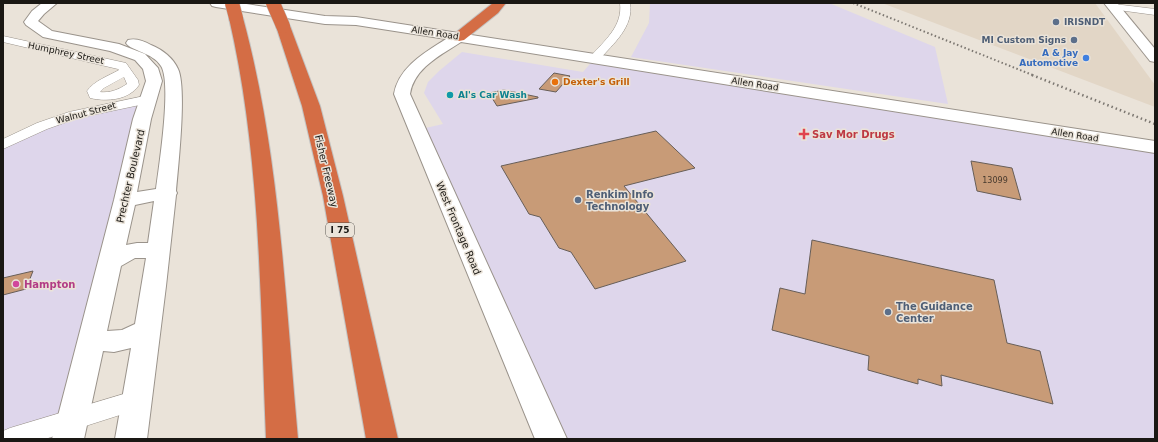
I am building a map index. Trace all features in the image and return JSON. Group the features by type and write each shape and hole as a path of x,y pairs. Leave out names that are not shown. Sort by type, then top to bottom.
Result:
{"highway":[{"name":"Fisher Freeway","path":"273,3 283,26 311,106 333,196 382,439"},
{"path":"459,37 500,3"},
{"path":"234,10 243,44 257,115 265,176 282,439"}],"main road":[{"name":"Prechter Boulevard","path":"51,3 42,8 34,16 31,22 48,34 114,47 140,57 150,68 154,81 142,119 70,430"},
{"path":"63,3 55,9 50,17 51,24 65,29 129,41 146,47 163,58 171,70 173,106 167,193 131,439"},
{"name":"Allen Road","path":"216,3 325,20 356,21 1155,147"},
{"name":"Allen Road","path":"257,3 335,15 356,21"},
{"path":"1112,5 1155,58"},
{"name":"West Frontage Road","path":"459,37 412,71 404,82 402,94 550,439"},
{"path":"124,200 167,193"},
{"path":"109,263 127,252 140,249 158,252"},
{"path":"92,339 112,343 130,339 147,330"}],"street":[{"path":"594,58 621,26 626,13 625,3"},
{"path":"1112,5 1155,12"},
{"name":"Humphrey Street","path":"3,39 117,64 122,66 125,72"},
{"name":"Walnut Street","path":"3,145 42,126 74,114 149,99"},
{"path":"10,439 70,430 137,400"}],"shaded area":[{"path":"650,3 829,3 935,47 948,104 631,57 649,23"},
{"path":"882,3 1095,3 1155,85 1155,107"},
{"path":"462,52 583,72 595,58 1155,147 1155,439 551,439 417,130 443,124 424,93 428,82"},
{"path":"149,99 68,439 3,439 3,145 42,126"}],"building":[{"name":"Dexter's Grill","path":"554,73 570,76 556,92 539,89"},
{"path":"504,90 538,98 497,106 489,93"},
{"name":"Renkim Info Technology","path":"656,131 695,168 624,186 686,261 595,289 571,252 559,248 540,217 529,214 501,166"},
{"path":"971,161 1012,168 1021,200 977,191"},
{"name":"The Guidance Center","path":"812,240 994,280 1007,343 1040,351 1053,404 941,375 942,386 918,379 918,384 868,370 869,356 772,330 780,288 805,294"},
{"name":"Hampton","path":"33,271 26,289 3,295 3,278"}],"railway":[{"path":"853,3 1035,76"},
{"path":"1032,75 1155,124"}],"place":[{"name":"IRISNDT","path":"1056,22"},
{"name":"MI Custom Signs","path":"1074,40"},
{"name":"A & Jay Automotive","path":"1086,58"},
{"name":"Dexter's Grill","path":"555,82"},
{"name":"Al's Car Wash","path":"450,95"},
{"name":"Sav Mor Drugs","path":"804,134"},
{"name":"Renkim Info Technology","path":"578,200"},
{"name":"Hampton","path":"16,284"},
{"name":"The Guidance Center","path":"888,312"}]}
